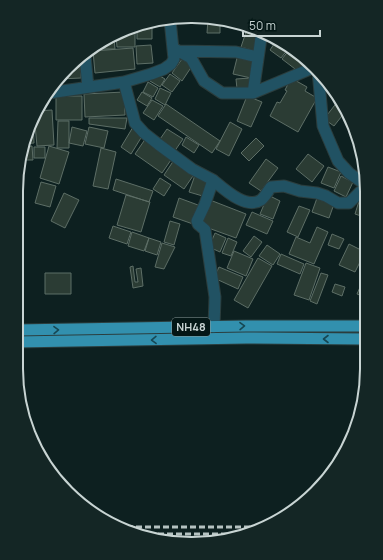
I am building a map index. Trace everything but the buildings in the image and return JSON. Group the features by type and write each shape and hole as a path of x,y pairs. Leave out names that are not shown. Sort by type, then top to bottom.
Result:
{"highway":[{"name":"NH48","path":"23,330 214,326 360,326"},
{"name":"NH48","path":"23,342 246,338 360,339"}],"street":[{"path":"56,91 124,82 164,69 171,64 176,50 171,24"},
{"path":"253,93 261,38"},
{"path":"176,50 236,52 258,57"},
{"path":"176,50 191,58 204,81 222,93 253,93 308,70"},
{"path":"85,61 88,88"},
{"path":"319,81 323,126 338,161 349,173 360,181"},
{"path":"124,82 135,123 144,133 192,169 213,180 235,198 254,203 262,199 271,187 284,186 300,191 317,193 338,203 349,203 360,192"},
{"path":"213,180 206,204 197,221 198,224 205,230 215,296 214,326"}],"railway":[{"path":"134,527 248,527"},
{"path":"159,534 224,534"}]}
